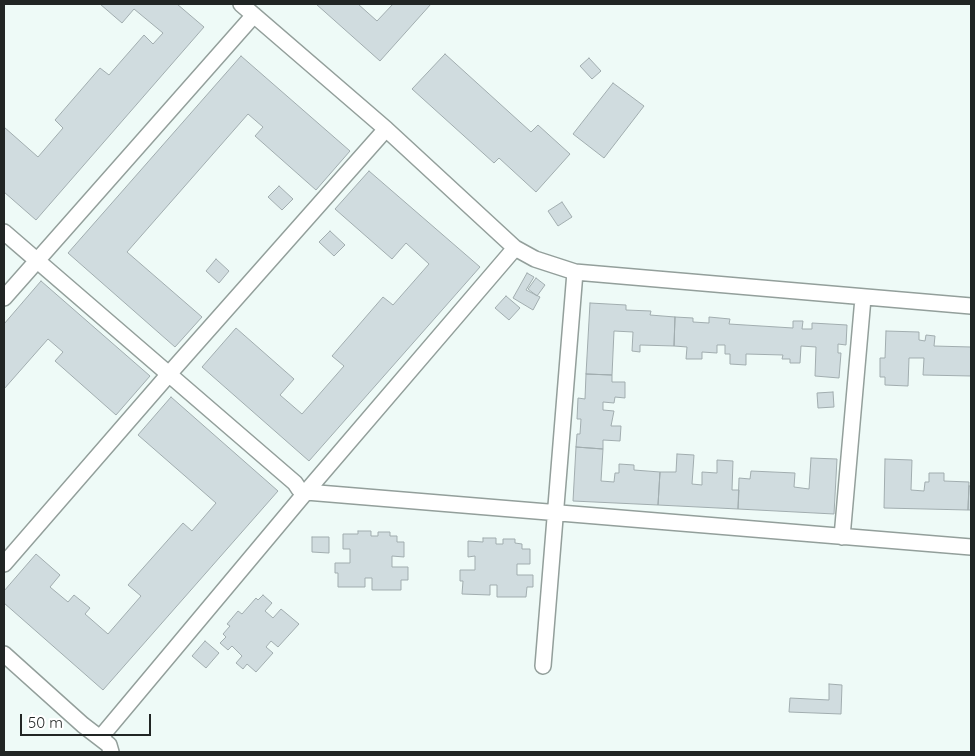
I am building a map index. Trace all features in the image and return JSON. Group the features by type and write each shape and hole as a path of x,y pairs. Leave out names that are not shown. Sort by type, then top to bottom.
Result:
{"street":[{"path":"241,4 386,129 515,248 535,259 575,272 971,306"},
{"path":"4,298 254,15"},
{"path":"4,564 386,129"},
{"path":"4,232 299,488 306,492 971,548"},
{"path":"107,745 306,492 515,248"},
{"path":"543,666 575,272"},
{"path":"842,537 863,298"},
{"path":"4,654 107,745 124,752"}],"building":[{"path":"100,4 177,4 204,27 36,220 4,192 4,127 38,157 63,128 55,120 100,68 109,75 144,35 153,44 163,33 134,9 122,23"},
{"path":"316,4 358,4 377,21 393,4 431,4 380,61"},
{"path":"445,54 531,132 538,125 570,154 536,192 499,158 494,163 412,89"},
{"path":"241,56 350,151 316,190 255,136 263,127 248,114 127,252 202,317 175,347 68,253"},
{"path":"589,58 601,71 592,79 580,66"},
{"path":"613,83 644,106 604,158 573,134"},
{"path":"369,171 480,267 309,461 202,367 236,328 294,379 280,395 302,414 344,366 332,356 383,297 393,305 429,264 406,243 392,259 335,209"},
{"path":"279,186 293,199 282,210 268,197"},
{"path":"562,202 572,217 558,226 548,211"},
{"path":"330,231 345,245 334,256 319,242"},
{"path":"216,259 229,271 219,283 206,271"},
{"path":"527,273 534,277 526,290 540,297 533,310 513,298"},
{"path":"536,278 545,285 537,296 528,289"},
{"path":"41,281 150,376 116,415 55,361 63,352 48,339 4,389 4,324"},
{"path":"506,296 520,308 509,320 495,308"},
{"path":"590,303 626,305 626,310 651,311 650,315 675,317 674,346 640,345 640,352 632,351 633,332 614,331 612,375 586,374"},
{"path":"675,317 693,318 693,322 709,323 709,317 730,319 729,324 793,328 793,321 803,321 802,329 812,329 812,323 847,325 846,345 838,344 838,353 841,353 839,378 815,376 816,347 801,346 800,363 790,363 790,359 782,359 783,355 746,354 746,365 730,364 730,354 725,354 725,345 717,345 717,353 702,352 702,359 686,359 687,347 674,346"},
{"path":"886,331 919,332 919,340 925,341 926,335 935,336 934,346 971,347 971,376 923,375 924,358 909,358 908,386 885,385 885,377 880,377 880,358 885,358"},
{"path":"586,374 612,375 612,382 625,382 625,398 615,397 614,403 603,402 603,410 614,411 611,426 621,426 620,441 603,440 603,449 576,447 577,434 580,434 581,419 577,419 578,398 585,399"},
{"path":"833,392 834,407 818,408 817,393"},
{"path":"171,397 278,491 103,690 4,603 4,591 36,554 60,575 50,587 68,602 74,595 90,608 85,614 108,634 141,596 128,585 183,523 192,531 216,503 138,435"},
{"path":"576,447 603,449 601,481 614,482 615,473 619,473 619,464 634,465 634,470 660,472 658,505 573,501"},
{"path":"677,454 694,455 692,484 702,485 702,472 717,473 717,460 733,461 732,490 739,490 738,509 658,505 660,472 676,472"},
{"path":"811,458 837,459 834,514 738,509 739,478 750,479 751,471 795,473 794,487 809,489"},
{"path":"885,459 912,460 911,490 924,491 925,482 929,482 929,473 944,473 944,481 969,482 968,510 884,508"},
{"path":"969,486 971,486 971,510 968,510"},
{"path":"358,531 371,531 371,536 378,536 378,532 390,532 390,536 397,536 397,542 404,542 404,557 392,556 392,567 408,567 408,580 401,580 401,590 372,590 372,578 365,578 365,587 338,587 338,573 335,573 335,563 350,563 350,549 343,549 343,534 358,534"},
{"path":"312,537 329,537 329,553 312,552"},
{"path":"483,538 496,538 496,544 503,544 503,539 515,539 515,543 522,544 522,549 530,549 530,564 517,564 517,575 533,575 533,587 527,587 526,597 497,597 497,585 490,585 490,595 462,594 463,581 460,581 460,570 475,570 475,556 468,557 468,541 483,542"},
{"path":"263,595 272,603 265,611 273,618 281,609 299,624 278,647 271,641 266,647 273,653 256,672 247,664 243,669 236,663 242,656 232,646 228,650 220,643 226,637 223,634 230,626 227,624 238,611 242,614 256,598 258,600"},
{"path":"205,641 219,653 206,668 192,656"},
{"path":"829,684 842,685 841,714 789,712 790,698 829,700"}]}
